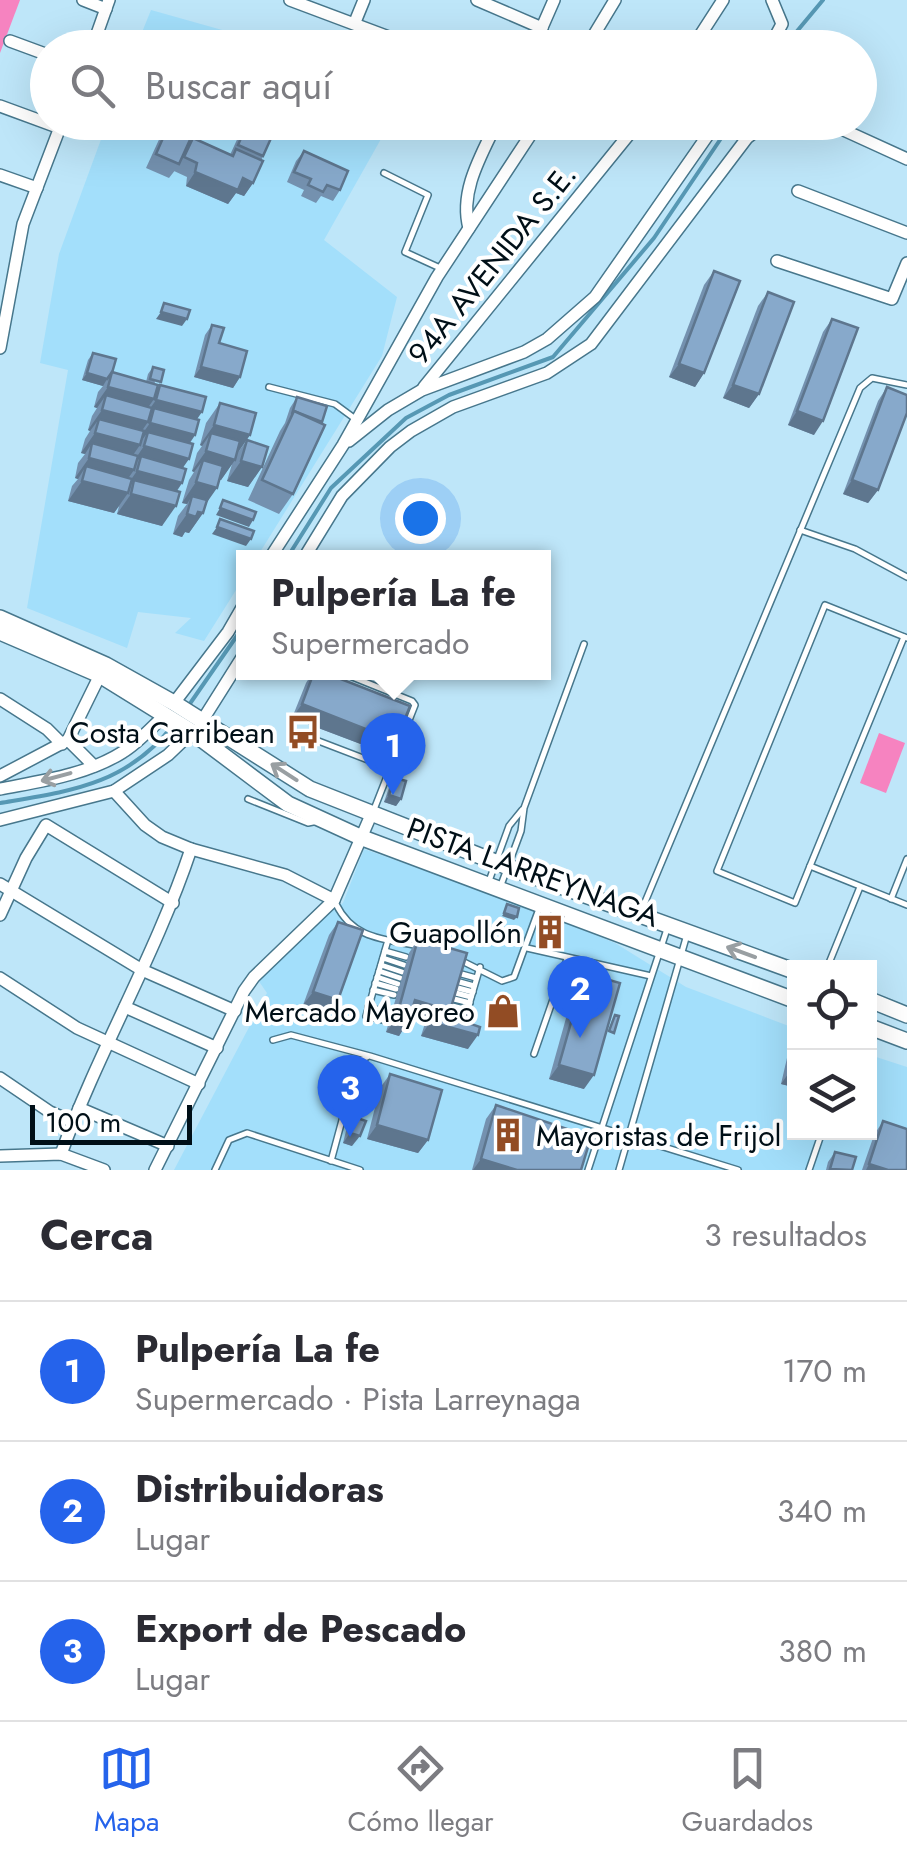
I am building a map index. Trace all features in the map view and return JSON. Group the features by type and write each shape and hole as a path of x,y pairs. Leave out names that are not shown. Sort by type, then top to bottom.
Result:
{"main road":[{"name":"PISTA LARREYNAGA","path":"0,618 106,665 195,725 310,789 787,968"},
{"name":"PISTA LARREYNAGA","path":"0,632 171,710"},
{"name":"PISTA LARREYNAGA","path":"195,725 288,804 320,819 787,997"},
{"path":"877,1003 906,1013"},
{"path":"877,1030 907,1041"}],"street":[{"path":"83,0 108,4 99,30"},
{"path":"290,0 334,19 374,30"},
{"path":"355,22 364,0"},
{"path":"477,0 542,28 554,0"},
{"path":"597,30 615,0"},
{"path":"704,30 723,0"},
{"path":"772,0 781,17 780,30"},
{"path":"10,41 30,48"},
{"path":"0,106 30,115"},
{"path":"0,348 16,252 55,140"},
{"path":"469,228 468,198 473,172 488,140"},
{"path":"275,550 358,420 443,269 528,140"},
{"name":"94A AVENIDA S.E.","path":"422,390 624,140"},
{"path":"343,445 388,410 422,390 524,352 570,322 595,298 705,140"},
{"path":"309,550 342,496 411,431 453,406 547,373 602,334 746,140"},
{"path":"865,140 907,159"},
{"path":"0,175 37,188"},
{"path":"798,191 907,233"},
{"path":"0,246 16,252"},
{"path":"777,261 892,298 907,263"},
{"path":"0,789 54,779 124,752 171,710 236,618"},
{"path":"0,820 114,791 168,756 236,666"},
{"path":"0,776 64,742 100,675"},
{"path":"0,699 94,766"},
{"path":"114,791 162,838 190,850 286,875 334,900"},
{"path":"155,1170 254,977 334,900 371,815"},
{"path":"0,915 5,888 46,825 173,903"},
{"path":"62,1154 108,1042 173,903 190,850"},
{"path":"5,888 142,970 234,1011"},
{"path":"0,978 77,1028 198,1084"},
{"path":"125,1006 217,1048"},
{"path":"0,1078 50,1112 73,1122"},
{"path":"79,1108 168,1146"},
{"path":"0,1156 62,1154 104,1170"}],"lane":[{"path":"384,174 428,195 405,252 443,269"},
{"path":"639,916 860,388 872,378 907,385"},
{"path":"269,386 335,404 358,420"},
{"path":"800,530 855,549 907,577"},
{"path":"825,605 905,638 796,903 717,871 825,605"},
{"path":"494,886 520,831 524,808 584,644"},
{"path":"360,680 414,702 371,815"},
{"path":"308,737 390,768"},
{"path":"248,800 308,823 320,819"},
{"path":"494,886 509,826 524,808"},
{"path":"891,899 907,859"},
{"path":"810,866 907,905"},
{"path":"830,960 860,886"},
{"path":"334,900 344,922 362,933 426,948"},
{"path":"462,960 502,981 514,977 541,903"},
{"path":"588,1170 668,926"},
{"path":"620,1170 688,933"},
{"path":"387,1021 366,1016 388,940"},
{"path":"527,948 652,976"},
{"path":"534,1054 567,959"},
{"path":"456,1023 469,1004 480,967"},
{"path":"379,971 400,977"},
{"path":"379,971 400,977"},
{"path":"379,971 400,977"},
{"path":"452,992 469,1004"},
{"path":"452,992 469,1004"},
{"path":"452,992 469,1004"},
{"path":"368,1007 390,1013"},
{"path":"273,1040 292,1035 370,1056 738,1170"},
{"path":"330,1161 358,1061 370,1056"},
{"path":"215,1170 230,1140 246,1133 360,1170"},
{"path":"810,1170 819,1140"},
{"path":"330,1161 342,1170"}],"shaded area":[{"path":"0,0 20,0 0,53"},
{"path":"151,10 222,30 143,30"},
{"path":"101,140 380,140 324,240 397,297 382,356 261,550 236,550 236,590 204,641 175,633 191,618 138,612 127,648 27,608 68,370 40,363 59,254"},
{"path":"879,733 905,743 886,793 860,783"},
{"name":"Mercado Mayoreo","path":"364,849 615,943 686,987 787,1025 787,1140 877,1140 877,1057 907,1067 907,1170 174,1170 267,993 258,980 308,927 343,903"}],"building":[{"path":"162,140 190,140 179,164 156,154"},
{"path":"192,140 197,140 233,156 236,149 263,161 253,183 243,178 238,190 195,172 197,163 184,157"},
{"path":"240,140 270,140 263,156 238,145"},
{"path":"304,151 348,171 340,190 327,185 323,192 308,185 311,179 294,172"},
{"path":"714,271 740,281 704,373 679,364"},
{"path":"768,292 794,302 759,394 733,385"},
{"path":"164,303 190,310 187,319 161,312"},
{"path":"832,319 858,328 823,421 797,411"},
{"path":"212,325 224,328 219,343 247,351 240,377 201,367"},
{"path":"93,353 116,359 110,380 112,372 107,379 87,373"},
{"path":"153,367 164,370 161,382 150,379"},
{"path":"112,372 158,385 154,399 108,387"},
{"path":"160,385 206,397 202,412 156,400"},
{"path":"887,387 907,395 907,413 878,490 852,480"},
{"path":"106,395 152,408 148,422 102,410"},
{"path":"297,397 327,406 322,422 294,411 292,414"},
{"path":"220,403 256,413 250,435 214,425"},
{"path":"154,408 199,420 195,435 150,423"},
{"path":"294,411 325,425 293,494 262,480"},
{"path":"99,419 144,431 140,445 95,433"},
{"path":"148,432 193,444 189,459 144,446"},
{"path":"211,433 240,441 235,460 206,451"},
{"path":"247,440 268,447 262,467 241,461"},
{"path":"92,443 138,456 134,470 89,458"},
{"path":"141,456 186,469 182,483 137,471"},
{"path":"203,460 223,466 217,488 196,482"},
{"path":"86,466 132,479 128,493 82,481"},
{"path":"134,480 180,492 176,506 131,494"},
{"path":"192,496 207,500 203,513 198,512 196,517 187,514"},
{"path":"223,500 256,512 253,520 220,508"},
{"path":"220,519 254,531 251,539 217,527"},
{"path":"311,680 343,680 410,706 396,741 302,704"},
{"path":"395,778 406,781 401,799 389,795"},
{"path":"507,904 519,908 517,917 504,913"},
{"path":"551,914 563,917 559,935 546,932"},
{"path":"338,922 363,930 338,1000 313,992"},
{"name":"Mercado Mayoreo","path":"418,939 467,953 450,1011 472,1017 471,1024 480,1027 478,1035 430,1022 435,1006 415,1000 408,1022 396,1019"},
{"path":"585,973 620,983 594,1075 559,1065"},
{"path":"615,1015 619,1016 614,1033 609,1031"},
{"path":"390,1074 442,1090 428,1140 377,1125"},
{"name":"Mayoristas de Frijol","path":"496,1105 591,1137 581,1170 517,1170 481,1159"},
{"path":"354,1117 366,1121 360,1136 350,1133"},
{"path":"883,1121 907,1129 907,1170 869,1164"},
{"path":"835,1152 856,1157 852,1170 830,1169"}],"waterway":[{"path":"798,30 823,0"},
{"path":"292,550 331,488 406,418 449,395 553,357 654,238 720,140"},
{"path":"189,705 236,637"},
{"path":"0,803 74,789 117,773 156,744 174,724"}],"place":[{"name":"Costa Carribean","path":"303,732"},
{"name":"Pulpería La fe","path":"393,795"},
{"name":"Guapollón","path":"550,932"},
{"name":"Mercado Mayoreo","path":"503,1011"},
{"name":"Distribuidoras","path":"580,1038"},
{"name":"Mayoristas de Frijol","path":"508,1135"},
{"name":"Export de Pescado","path":"350,1137"}]}
